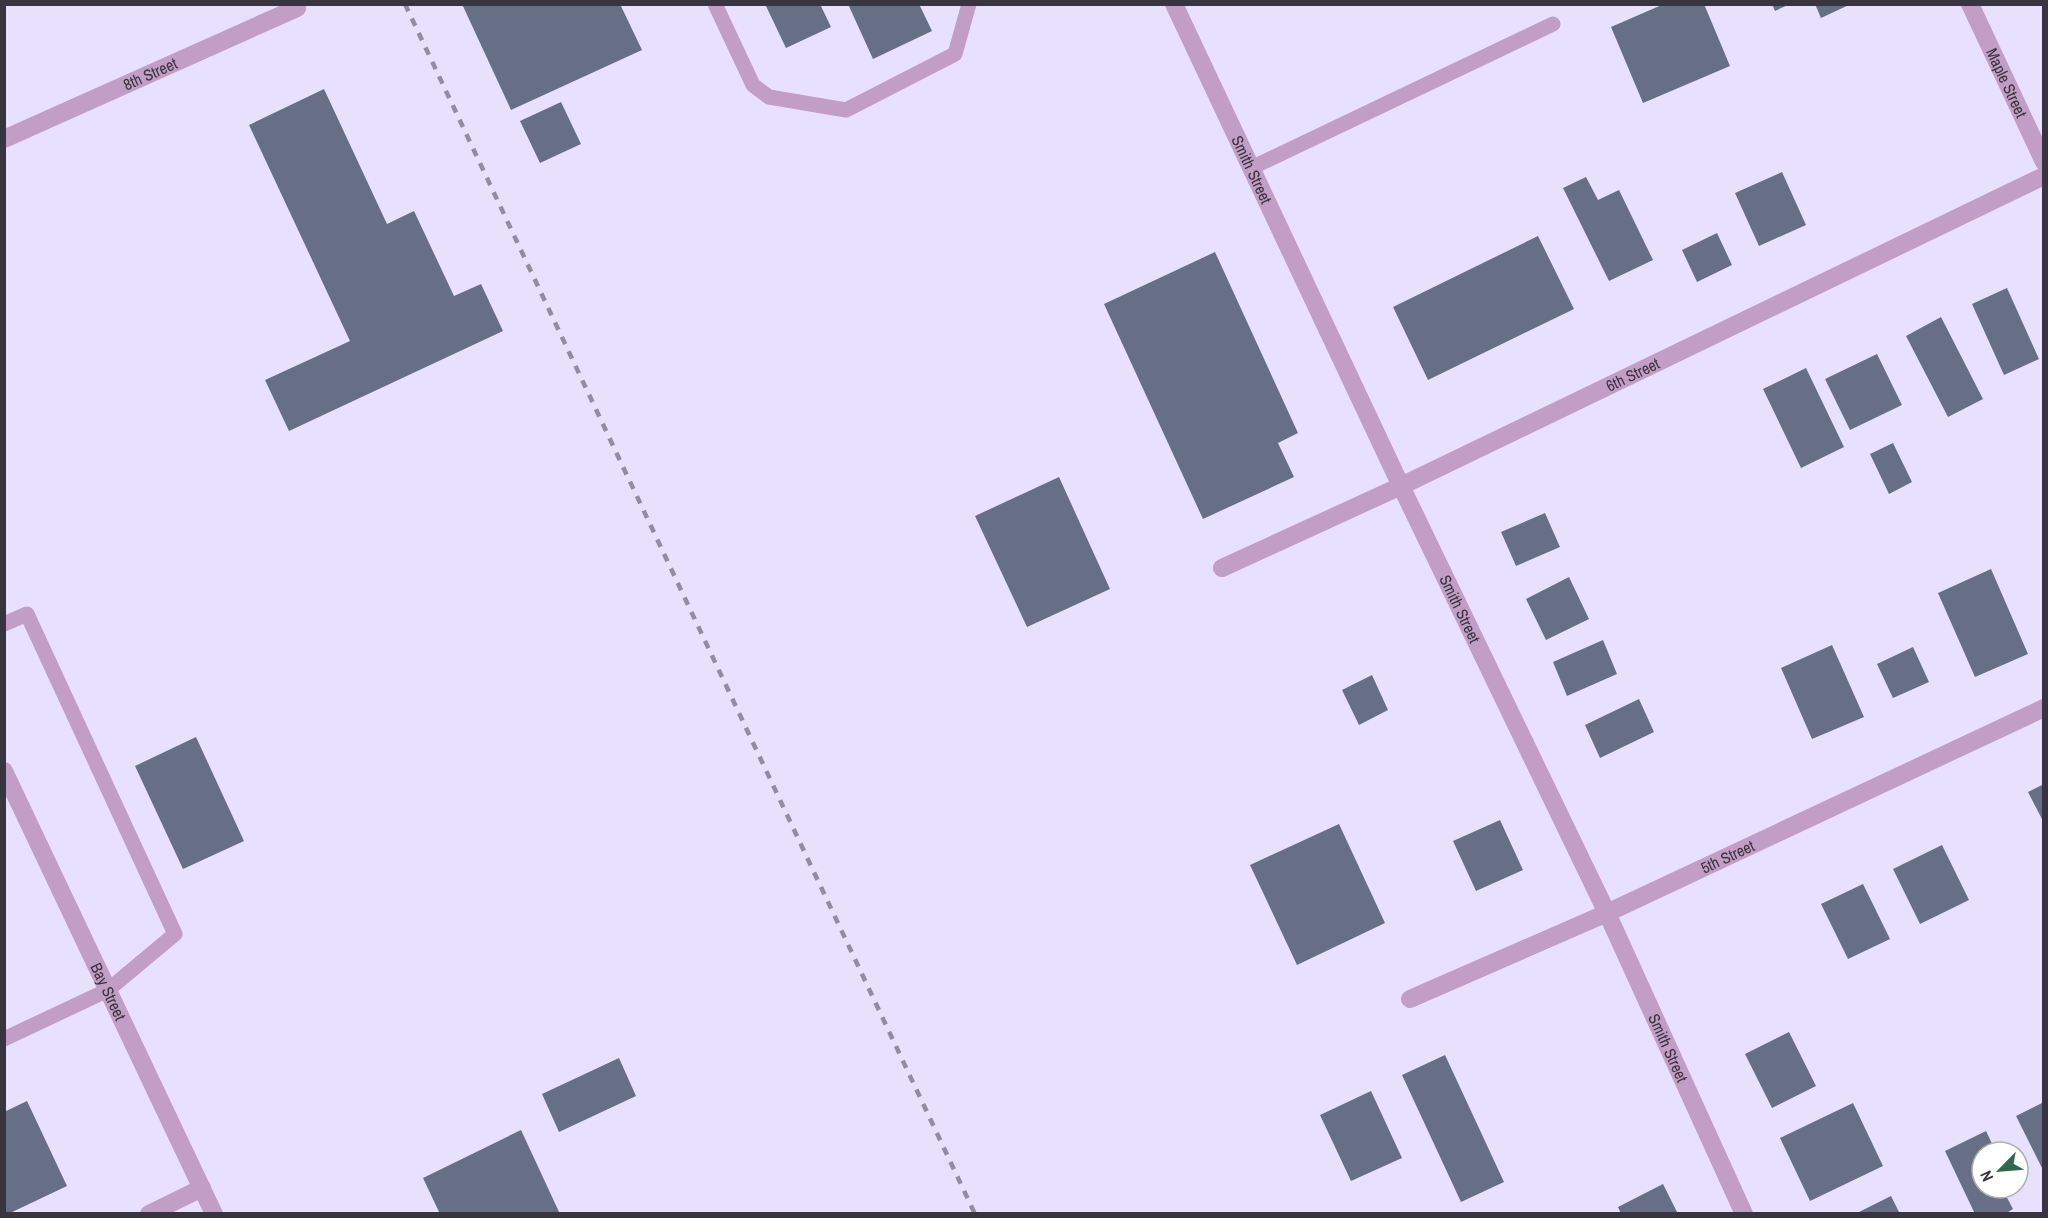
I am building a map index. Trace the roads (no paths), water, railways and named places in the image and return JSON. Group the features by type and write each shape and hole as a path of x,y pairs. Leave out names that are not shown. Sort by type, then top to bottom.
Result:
{"street":[{"name":"Smith Street","path":"1174,4 1401,486 1607,913 1744,1214"},
{"name":"Maple Street","path":"1970,4 2043,162"},
{"name":"8th Street","path":"4,139 297,8"},
{"name":"6th Street","path":"1222,568 1401,486 2043,176"},
{"name":"5th Street","path":"1410,999 1607,913 2043,708"},
{"name":"Bay Street","path":"4,771 214,1214"},
{"path":"149,1214 202,1188"}],"lane":[{"path":"715,4 753,85 769,97 846,110 955,54 969,4"},
{"path":"1251,168 1552,24"},
{"path":"4,624 27,614 175,934 108,990 4,1039"}],"railway":[{"path":"405,4 975,1214"}]}
